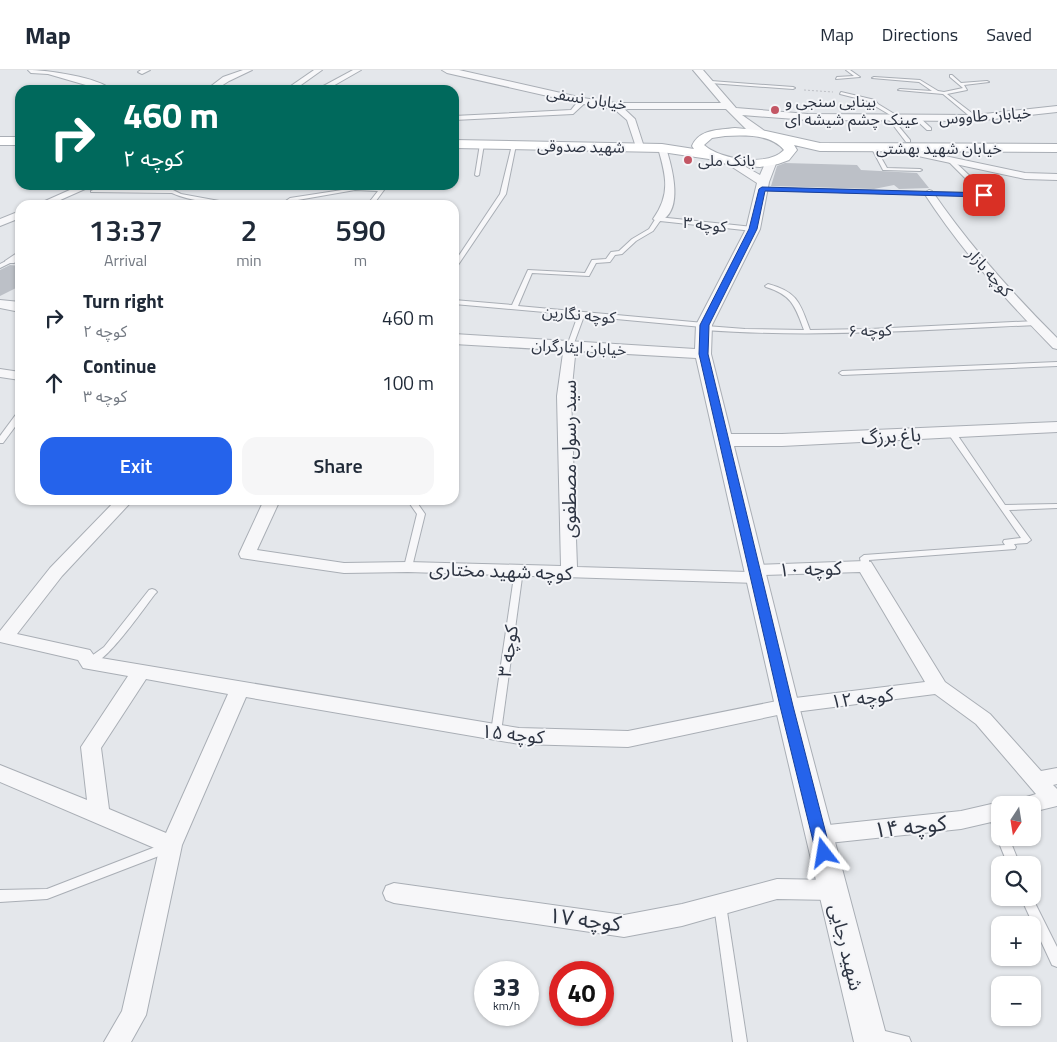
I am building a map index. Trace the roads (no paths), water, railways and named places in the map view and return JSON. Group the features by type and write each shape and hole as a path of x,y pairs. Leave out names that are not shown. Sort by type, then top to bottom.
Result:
{"main road":[{"path":"662,148 699,142 704,138 723,133 768,136 820,147"},
{"path":"768,136 783,141 791,150 789,154 777,160"},
{"path":"0,141 15,141"},
{"path":"699,142 698,146 701,151 708,155"},
{"name":"شهید صدوقی","path":"459,144 662,148 708,155 730,161 777,160 820,147"},
{"name":"خیابان شهید بهشتی","path":"820,147 874,147 911,144 1057,148"}],"street":[{"path":"217,85 226,78 249,70"},
{"path":"298,85 320,70"},
{"path":"330,85 358,70"},
{"name":"خیابان نسفی","path":"447,70 583,101 616,106 731,109"},
{"path":"698,70 711,82 748,128 768,136"},
{"path":"28,71 48,72 97,85"},
{"path":"459,118 573,112 583,101"},
{"path":"616,106 631,119 640,147"},
{"path":"723,133 730,127 731,109"},
{"name":"خیابان طاووس","path":"731,109 808,117 894,118 975,118 1057,109"},
{"path":"911,144 918,153 1025,176 1057,177"},
{"path":"658,219 665,212 672,186 670,172 662,148"},
{"name":"شهید رجایی","path":"777,160 763,185 753,229 704,327 703,354 787,706 871,1038"},
{"path":"730,161 763,185"},
{"path":"55,200 82,190"},
{"path":"78,200 86,190"},
{"name":"کوچه بازار","path":"929,193 944,218 961,239 1036,323 1054,339"},
{"path":"7,210 15,212"},
{"path":"0,223 15,216"},
{"path":"10,261 15,258"},
{"path":"0,304 15,306"},
{"name":"خیابان ایثارگران","path":"459,340 703,354"},
{"name":"سید رسول مصطفوی","path":"569,572 564,396 570,346"},
{"path":"0,373 15,375"},
{"name":"باغ برزگ","path":"724,440 782,440 1057,427"},
{"name":"کوچه ۱۵","path":"120,505 56,572 4,637 84,655 90,663 519,736 628,739 787,706"},
{"name":"کوچه شهید مختاری","path":"270,505 247,554 344,568 408,567 569,572 756,574"},
{"path":"865,566 938,687 983,719 1053,799 1041,802"},
{"name":"کوچه ۱۰","path":"756,574 865,566"},
{"path":"99,815 91,747 141,672"},
{"name":"کوچه ۱۲","path":"787,706 938,687"},
{"path":"117,1042 133,1014 172,845 240,688"},
{"path":"0,772 172,845"},
{"path":"1036,780 1057,776"},
{"name":"کوچه ۱۴","path":"819,835 991,818"},
{"name":"کوچه ۱۷","path":"394,893 624,926 682,915 777,889 833,890"}],"lane":[{"path":"837,78 858,77 848,70"},
{"path":"900,90 944,93 966,89 951,76"},
{"path":"874,78 920,81 937,92"},
{"path":"711,82 792,88"},
{"path":"960,84 987,82"},
{"path":"841,93 874,101 894,118 911,144"},
{"path":"944,93 975,118"},
{"path":"917,118 929,130"},
{"path":"477,175 482,144"},
{"path":"459,260 503,194 514,145"},
{"path":"874,147 885,169 920,170"},
{"path":"763,185 842,192 984,195 972,180 950,160"},
{"path":"130,190 173,192 213,200"},
{"path":"290,200 349,190"},
{"path":"514,308 530,271 587,275 594,261 608,261 613,253 620,253 634,240 651,230 658,219"},
{"name":"کوچه ۳","path":"658,219 753,229"},
{"path":"0,266 10,261"},
{"path":"768,286 780,288 794,296 808,332"},
{"name":"کوچه نگارین","path":"459,302 704,327"},
{"path":"570,346 581,315"},
{"name":"کوچه ۶","path":"704,327 752,332 808,332 1036,323"},
{"path":"842,373 1057,364"},
{"path":"0,441 15,422"},
{"path":"865,566 864,558 1012,547 1007,542 1027,540 951,432"},
{"path":"408,567 421,514 415,505"},
{"path":"1003,508 1057,506"},
{"name":"کوچه ۳","path":"496,732 519,570"},
{"path":"90,663 107,649 152,592"},
{"path":"0,896 47,894 172,845"},
{"path":"720,905 740,1042"},
{"path":"1031,906 1057,962"},
{"path":"871,1038 904,1042"}],"place":[{"name":"بینایی سنجی و عینک چشم شیشه ای","path":"775,110"},
{"name":"بانک ملی","path":"688,160"}]}
